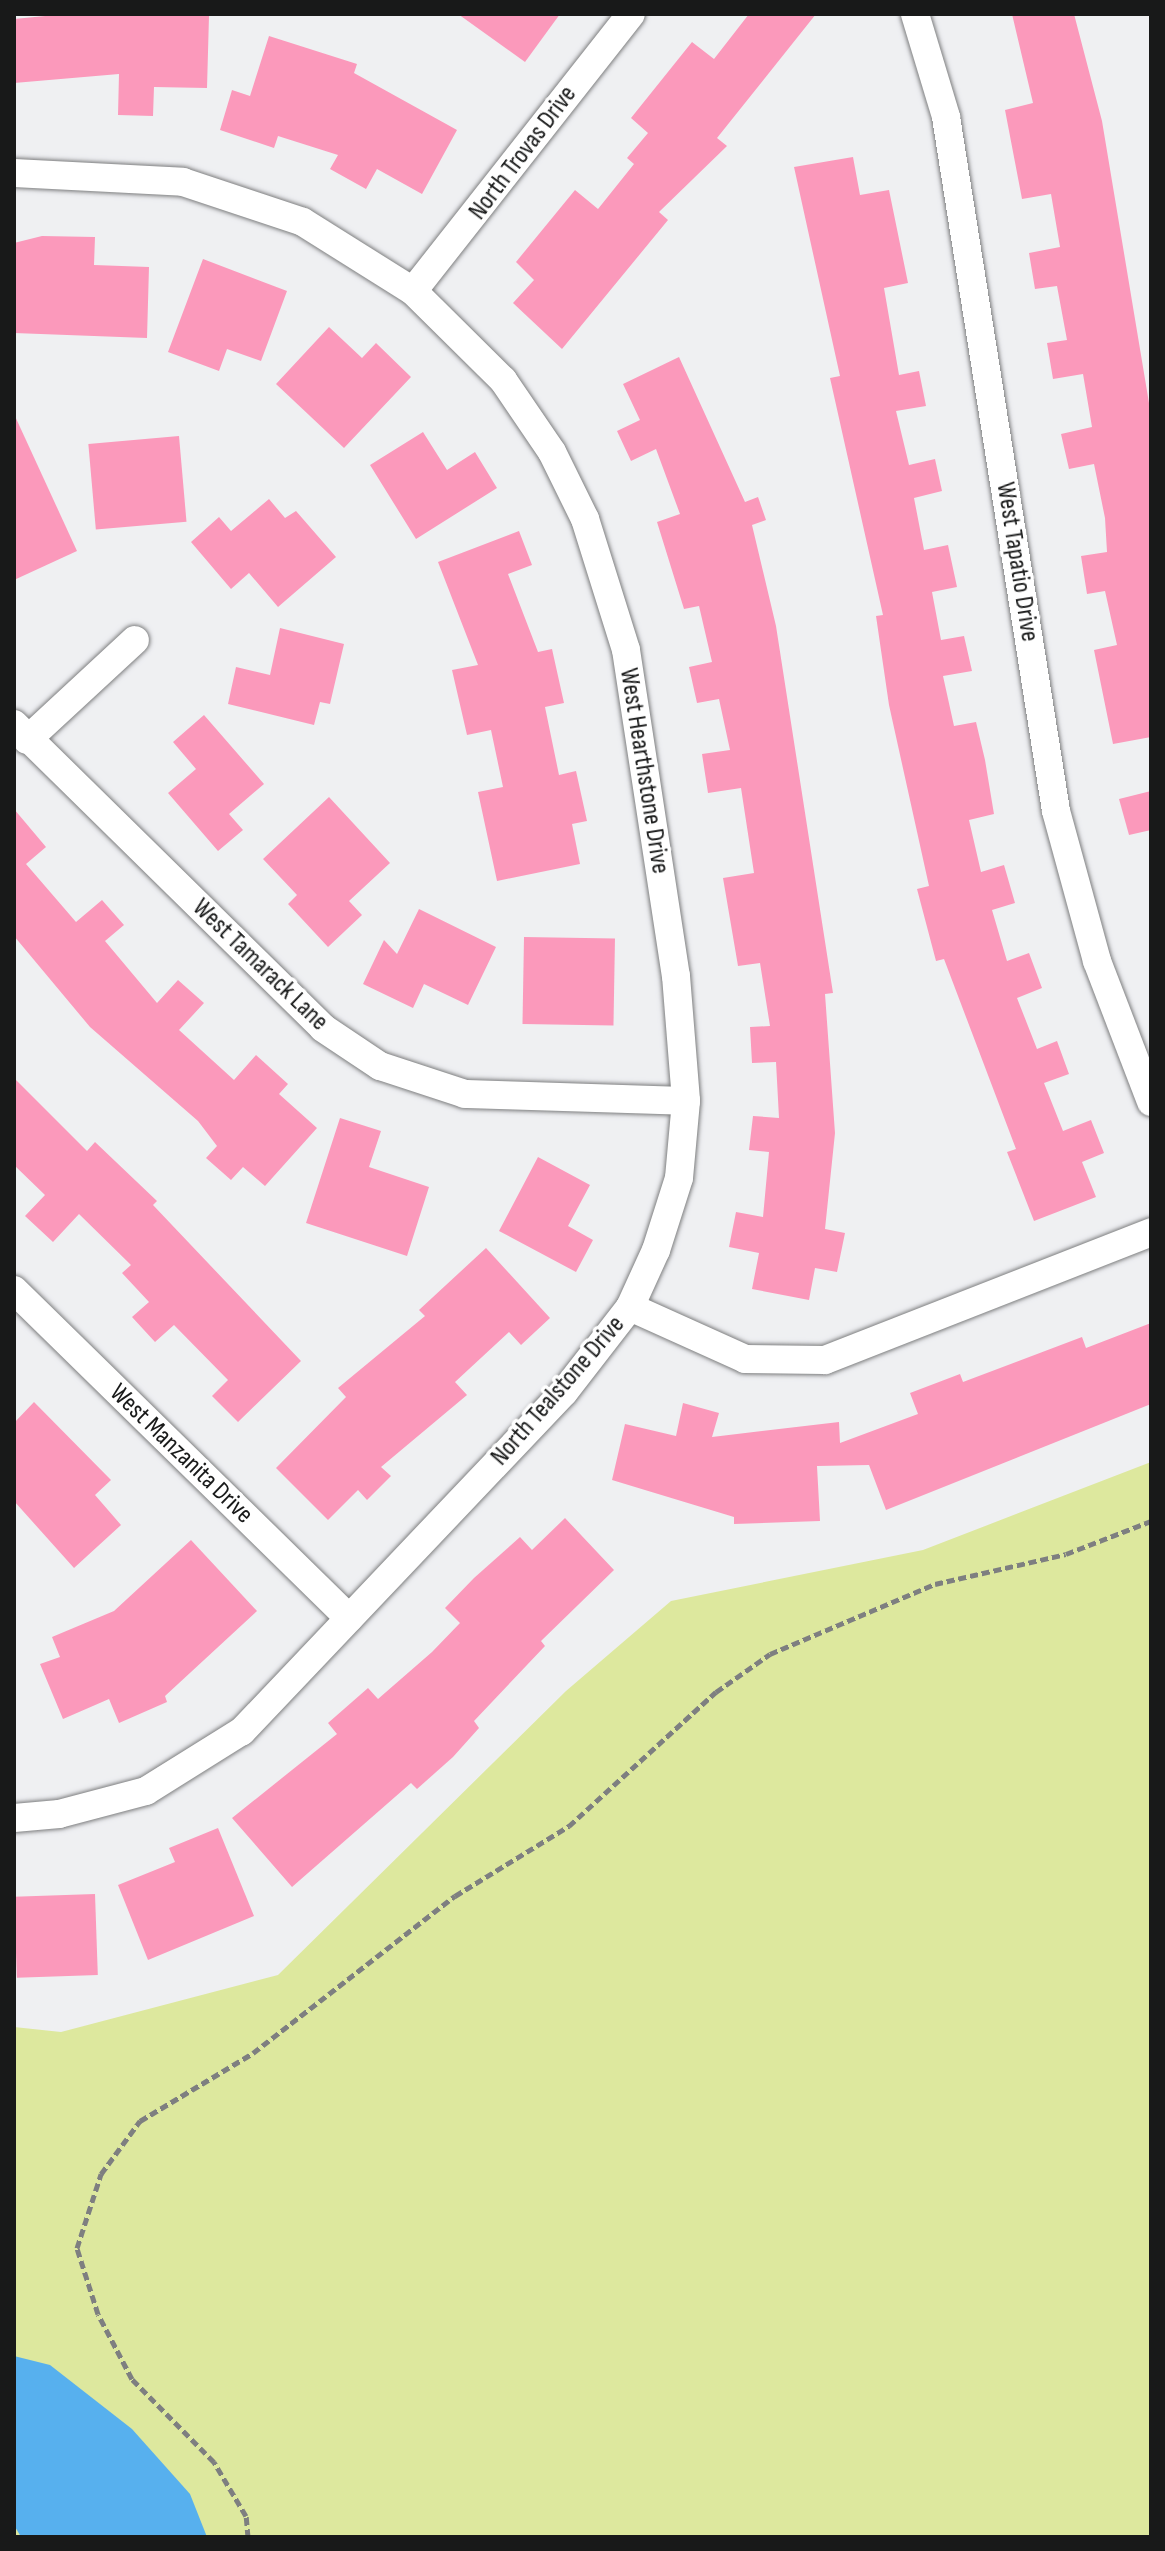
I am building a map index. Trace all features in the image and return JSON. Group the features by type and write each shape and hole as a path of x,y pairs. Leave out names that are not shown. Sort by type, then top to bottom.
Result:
{"street":[{"name":"North Trovas Drive","path":"413,291 631,14"},
{"name":"West Tapatio Drive","path":"915,14 946,117 1056,811 1097,961 1151,1102"},
{"name":"West Hearthstone Drive","path":"14,173 135,176 238,198 303,222 413,291 503,380 552,452 607,581 626,650 666,914 686,1101 679,1178 630,1307"},
{"name":"West Tamarack Lane","path":"135,640 20,732 323,1028 380,1066 465,1094 686,1101"},
{"name":"North Tealstone Drive","path":"14,1818 59,1814 146,1791 242,1731 564,1392 630,1307 745,1359 825,1360 1151,1232"},
{"name":"West Manzanita Drive","path":"14,1290 349,1618"}],"path":[{"path":"248,2537 246,2516 214,2462 132,2379 98,2314 77,2248 101,2174 140,2121 253,2053 455,1896 569,1826 716,1692 770,1654 935,1584 1066,1554 1151,1521"}],"green space":[{"path":"1151,1462 1151,2537 14,2537 14,2027 61,2032 278,1975 566,1691 671,1601 923,1550"}],"water":[{"path":"14,2356 50,2365 132,2429 190,2494 207,2537 21,2537 14,2525"}],"building":[{"path":"66,14 209,16 207,88 154,87 153,116 118,115 119,74 14,83 14,19"},
{"path":"458,14 560,14 525,62"},
{"path":"749,14 816,14 717,138 727,146 659,212 668,220 562,349 513,303 534,280 516,262 575,190 598,209 634,164 627,158 648,133 631,118 692,42 714,59"},
{"path":"1012,14 1074,14 1102,121 1151,415 1151,737 1113,744 1094,650 1117,645 1105,591 1087,594 1081,556 1107,552 1105,518 1094,464 1069,469 1061,434 1092,427 1083,374 1053,379 1047,343 1067,340 1057,286 1035,289 1029,253 1060,247 1051,194 1022,199 1005,110 1033,103"},
{"path":"269,36 357,64 354,73 457,130 422,194 377,169 366,189 330,169 338,155 278,136 274,148 220,130 232,90 250,96"},
{"path":"853,157 860,195 889,190 908,283 884,288 899,375 919,371 926,406 896,411 909,465 935,459 942,491 914,498 924,550 948,545 957,587 932,592 941,640 964,636 972,671 943,676 954,726 976,722 985,760 994,814 969,820 981,872 1004,865 1015,903 992,910 1007,961 1029,953 1042,988 1017,998 1037,1049 1057,1041 1069,1074 1044,1083 1063,1131 1091,1120 1104,1153 1082,1162 1096,1197 1034,1221 1007,1152 1016,1149 944,959 936,961 917,889 929,886 889,705 876,616 883,615 830,378 840,376 794,167"},
{"path":"42,236 95,237 94,265 149,267 147,338 14,333 14,243"},
{"path":"203,259 287,291 261,361 227,349 219,371 168,352"},
{"path":"329,327 362,358 376,343 411,377 344,448 276,384"},
{"path":"679,357 745,502 758,497 766,520 752,525 776,626 833,993 825,994 835,1133 825,1229 845,1233 837,1272 815,1268 809,1300 752,1289 759,1253 729,1247 736,1212 763,1217 769,1152 749,1150 753,1116 779,1118 776,1062 752,1063 750,1027 770,1026 760,963 738,966 723,878 754,873 741,788 708,793 702,754 730,750 719,699 697,703 689,667 712,662 699,606 684,609 657,522 680,514 656,449 631,461 617,431 640,420 623,384"},
{"path":"14,414 77,551 14,580"},
{"path":"423,432 447,470 475,452 497,488 416,539 370,465"},
{"path":"179,436 186,522 96,530 88,444"},
{"path":"269,499 285,518 296,511 336,557 278,607 249,573 231,589 191,542 219,517 231,531"},
{"path":"519,531 532,565 508,574 538,652 552,649 564,703 545,707 559,775 576,771 587,821 572,824 580,864 497,881 478,792 503,787 491,730 467,735 452,670 478,665 438,562"},
{"path":"280,628 344,644 330,704 320,702 314,725 228,704 236,667 270,675"},
{"path":"204,715 264,784 229,814 243,830 218,851 168,793 196,769 173,742"},
{"path":"1151,791 1151,830 1129,835 1119,799"},
{"path":"329,797 390,863 349,901 362,915 328,947 288,904 297,895 263,859"},
{"path":"14,809 46,847 26,864 76,922 102,900 124,925 105,941 157,1003 178,980 204,1003 179,1030 234,1080 256,1055 288,1084 279,1094 317,1128 265,1186 243,1167 231,1180 206,1158 217,1146 198,1121 90,1027 14,936"},
{"path":"419,909 496,947 468,1005 424,984 413,1008 363,984 384,940 397,954"},
{"path":"524,937 615,939 613,1026 522,1024"},
{"path":"14,1078 87,1151 95,1142 157,1201 153,1205 301,1361 238,1422 212,1396 228,1380 174,1325 155,1342 132,1317 149,1302 122,1273 131,1265 79,1214 53,1242 25,1216 45,1195 14,1165"},
{"path":"340,1118 381,1131 369,1167 429,1187 407,1256 306,1223"},
{"path":"538,1157 590,1185 568,1226 593,1240 576,1272 499,1231"},
{"path":"486,1248 550,1318 521,1345 509,1332 455,1382 467,1395 381,1467 391,1476 367,1500 358,1490 328,1520 276,1468 346,1397 338,1388 425,1316 419,1310"},
{"path":"1151,1323 1151,1404 886,1510 869,1465 817,1466 820,1521 734,1524 734,1517 612,1480 625,1424 676,1436 683,1403 719,1413 712,1437 839,1422 840,1443 918,1414 910,1393 960,1374 963,1382 1082,1337 1086,1348"},
{"path":"34,1402 111,1480 95,1495 121,1525 74,1568 14,1501 14,1423"},
{"path":"565,1518 614,1570 541,1641 545,1646 474,1721 479,1728 453,1757 417,1789 411,1783 292,1887 232,1818 337,1734 328,1723 368,1688 378,1699 432,1652 460,1623 445,1608 474,1578 520,1537 532,1550"},
{"path":"191,1540 257,1611 165,1696 167,1702 119,1723 109,1699 63,1719 40,1664 60,1657 52,1637 114,1611"},
{"path":"218,1828 254,1916 148,1960 118,1885 175,1862 169,1848"},
{"path":"95,1894 98,1975 17,1978 14,1897"}]}
